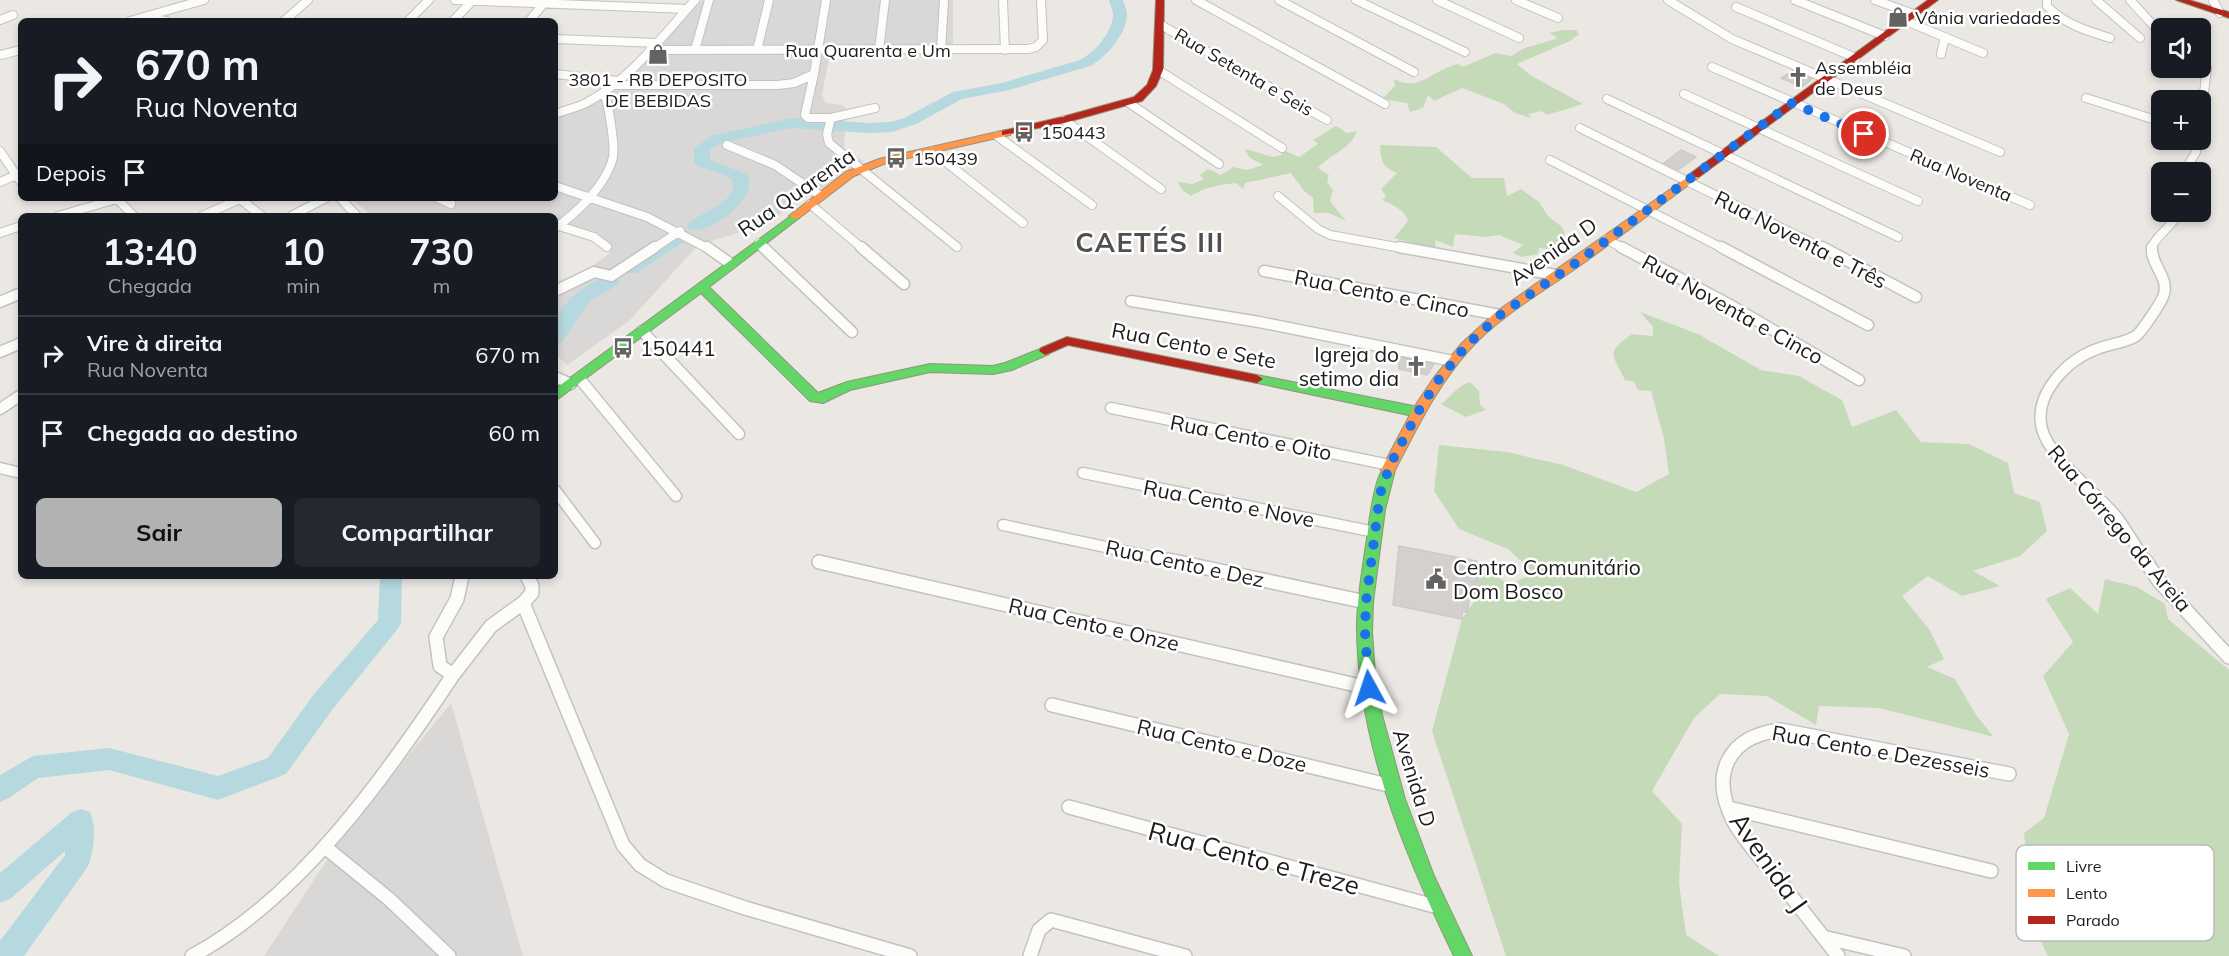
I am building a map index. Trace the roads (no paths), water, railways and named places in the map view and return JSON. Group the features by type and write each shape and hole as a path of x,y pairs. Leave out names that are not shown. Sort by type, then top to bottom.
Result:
{"street":[{"path":"142,18 204,0"},
{"path":"287,18 308,0"},
{"path":"411,18 429,0"},
{"path":"454,0 687,9"},
{"path":"558,112 585,104 604,93 658,43 695,0"},
{"path":"695,50 709,0"},
{"path":"757,50 769,0"},
{"path":"826,0 805,115 808,118 831,118 875,108"},
{"path":"879,50 885,0"},
{"path":"941,50 944,0"},
{"path":"1003,0 1005,50"},
{"name":"Rua Quarenta e Um","path":"650,50 1028,49 1040,44 1043,40 1041,0"},
{"name":"Rua Quarenta","path":"558,394 815,200 861,168 883,160 1064,120 1138,99 1151,86 1158,70 1160,0"},
{"path":"1196,0 1385,104"},
{"path":"1279,0 1414,72"},
{"path":"1356,0 1466,52"},
{"path":"1437,0 1519,38"},
{"path":"1516,0 1558,18"},
{"path":"1668,0 1732,39 2000,152"},
{"path":"1795,0 1885,36"},
{"path":"1875,0 1946,37 1983,53"},
{"name":"Avenida D","path":"1463,956 1438,907 1392,786 1369,688 1365,632 1366,602 1380,494 1390,465 1418,412 1453,361 1500,315 1934,0"},
{"path":"2047,0 2049,10 2060,17 2086,30 2110,38"},
{"path":"2096,0 2140,38"},
{"path":"2130,0 2151,22"},
{"path":"2180,0 2225,14"},
{"path":"2213,0 2225,14"},
{"path":"456,18 471,1"},
{"path":"532,18 545,2"},
{"path":"1737,7 1856,58"},
{"path":"0,20 13,15"},
{"name":"Rua Setenta e Seis","path":"1161,25 1326,120"},
{"path":"1941,54 1946,37"},
{"path":"558,39 658,43"},
{"path":"0,55 18,51"},
{"name":"Rua Noventa","path":"1712,67 2030,205"},
{"path":"1158,70 1282,148"},
{"path":"558,74 616,83 778,86 814,74"},
{"path":"558,226 588,195 606,171 613,156 610,135 612,120 604,93"},
{"path":"1684,94 1918,201"},
{"path":"2086,98 2151,119"},
{"path":"1607,99 1898,237"},
{"path":"1129,103 1219,164"},
{"path":"831,118 827,134 829,143 957,247"},
{"path":"1064,120 1161,189"},
{"name":"Rua Noventa e Três","path":"1580,128 1916,297"},
{"path":"997,136 1092,205"},
{"path":"727,145 775,165 904,284"},
{"path":"0,151 18,176"},
{"path":"932,151 1023,223"},
{"path":"1550,160 1647,208 1868,325"},
{"path":"0,182 18,177"},
{"path":"558,187 620,204 680,231 731,264"},
{"path":"1278,196 1318,229 1330,235 1556,276"},
{"path":"69,213 111,201"},
{"path":"120,201 131,213"},
{"path":"208,213 234,201"},
{"path":"244,201 258,213"},
{"path":"297,213 320,201"},
{"path":"343,201 354,213"},
{"path":"444,201 451,204"},
{"name":"Rua Córrego da Areia","path":"2174,222 2153,243 2151,250 2165,284 2164,296 2138,334 2130,339 2095,349 2072,362 2047,389 2042,412 2042,429 2064,463 2120,522 2159,581 2229,657"},
{"path":"0,232 18,227"},
{"path":"558,227 594,237 608,247"},
{"path":"558,290 594,272 611,276 680,231"},
{"name":"Rua Noventa e Cinco","path":"1606,240 1732,306 1859,380"},
{"path":"759,243 852,332"},
{"name":"Rua Cento e Cinco","path":"1264,271 1500,315"},
{"name":"Rua Cento e Sete","path":"701,286 814,399 823,398 847,386 930,368 993,370 1008,367 1067,341 1418,412"},
{"path":"0,302 18,294"},
{"path":"1131,301 1259,322 1453,361"},
{"path":"642,331 739,434"},
{"path":"0,352 18,346"},
{"path":"558,379 576,382 676,496"},
{"path":"0,409 18,396"},
{"name":"Rua Cento e Oito","path":"1111,408 1390,465"},
{"path":"3,472 18,473"},
{"name":"Rua Cento e Nove","path":"1083,473 1375,532"},
{"path":"558,494 595,543"},
{"name":"Rua Cento e Dez","path":"1003,525 1366,602"},
{"name":"Rua Cento e Onze","path":"819,562 1369,688"},
{"path":"453,675 440,666 436,637 443,620 458,599 461,579"},
{"path":"192,956 228,935 270,902 325,847 386,770 453,675 491,626 523,603 532,593 528,579"},
{"path":"523,603 629,855 650,873 666,881 745,908 910,956"},
{"name":"Rua Cento e Doze","path":"1052,705 1392,786"},
{"name":"Rua Cento e Dezesseis","path":"1752,734 1765,730 1781,730 2010,774"},
{"name":"Avenida J","path":"1752,734 1738,744 1725,761 1725,786 1729,808 1746,838 1838,956"},
{"name":"Rua Cento e Treze","path":"1069,807 1438,907"},
{"path":"1729,808 1991,871"},
{"path":"325,847 363,876 449,956"},
{"path":"1030,956 1038,931 1046,922 1052,920 1185,956"},
{"path":"1823,937 1904,956"}],"waterway":[{"path":"832,125 892,127 910,121 958,95 1004,87 1085,63 1097,57 1112,36 1120,15 1116,0"},
{"path":"696,226 727,207 738,195 741,187 741,178 702,162 702,148 717,139 792,123 826,124"},
{"path":"631,269 682,235"},
{"path":"558,332 583,297 611,281"},
{"path":"0,790 33,767 109,759 218,788 277,766 323,702 389,623 391,579"},
{"path":"0,890 81,821 78,859 6,956"}],"place":[{"name":"Vânia variedades","path":"1898,17"},
{"name":"3801 - RB DEPOSITO DE BEBIDAS","path":"658,54"},
{"name":"Assembléia de Deus","path":"1798,77"},
{"name":"150443","path":"1024,132"},
{"name":"150439","path":"896,158"},
{"name":"150441","path":"623,348"},
{"name":"Igreja do setimo dia","path":"1416,366"},
{"name":"Centro Comunitário Dom Bosco","path":"1436,579"}],"district":[{"name":"CAETÉS III","path":"1150,242"}]}
